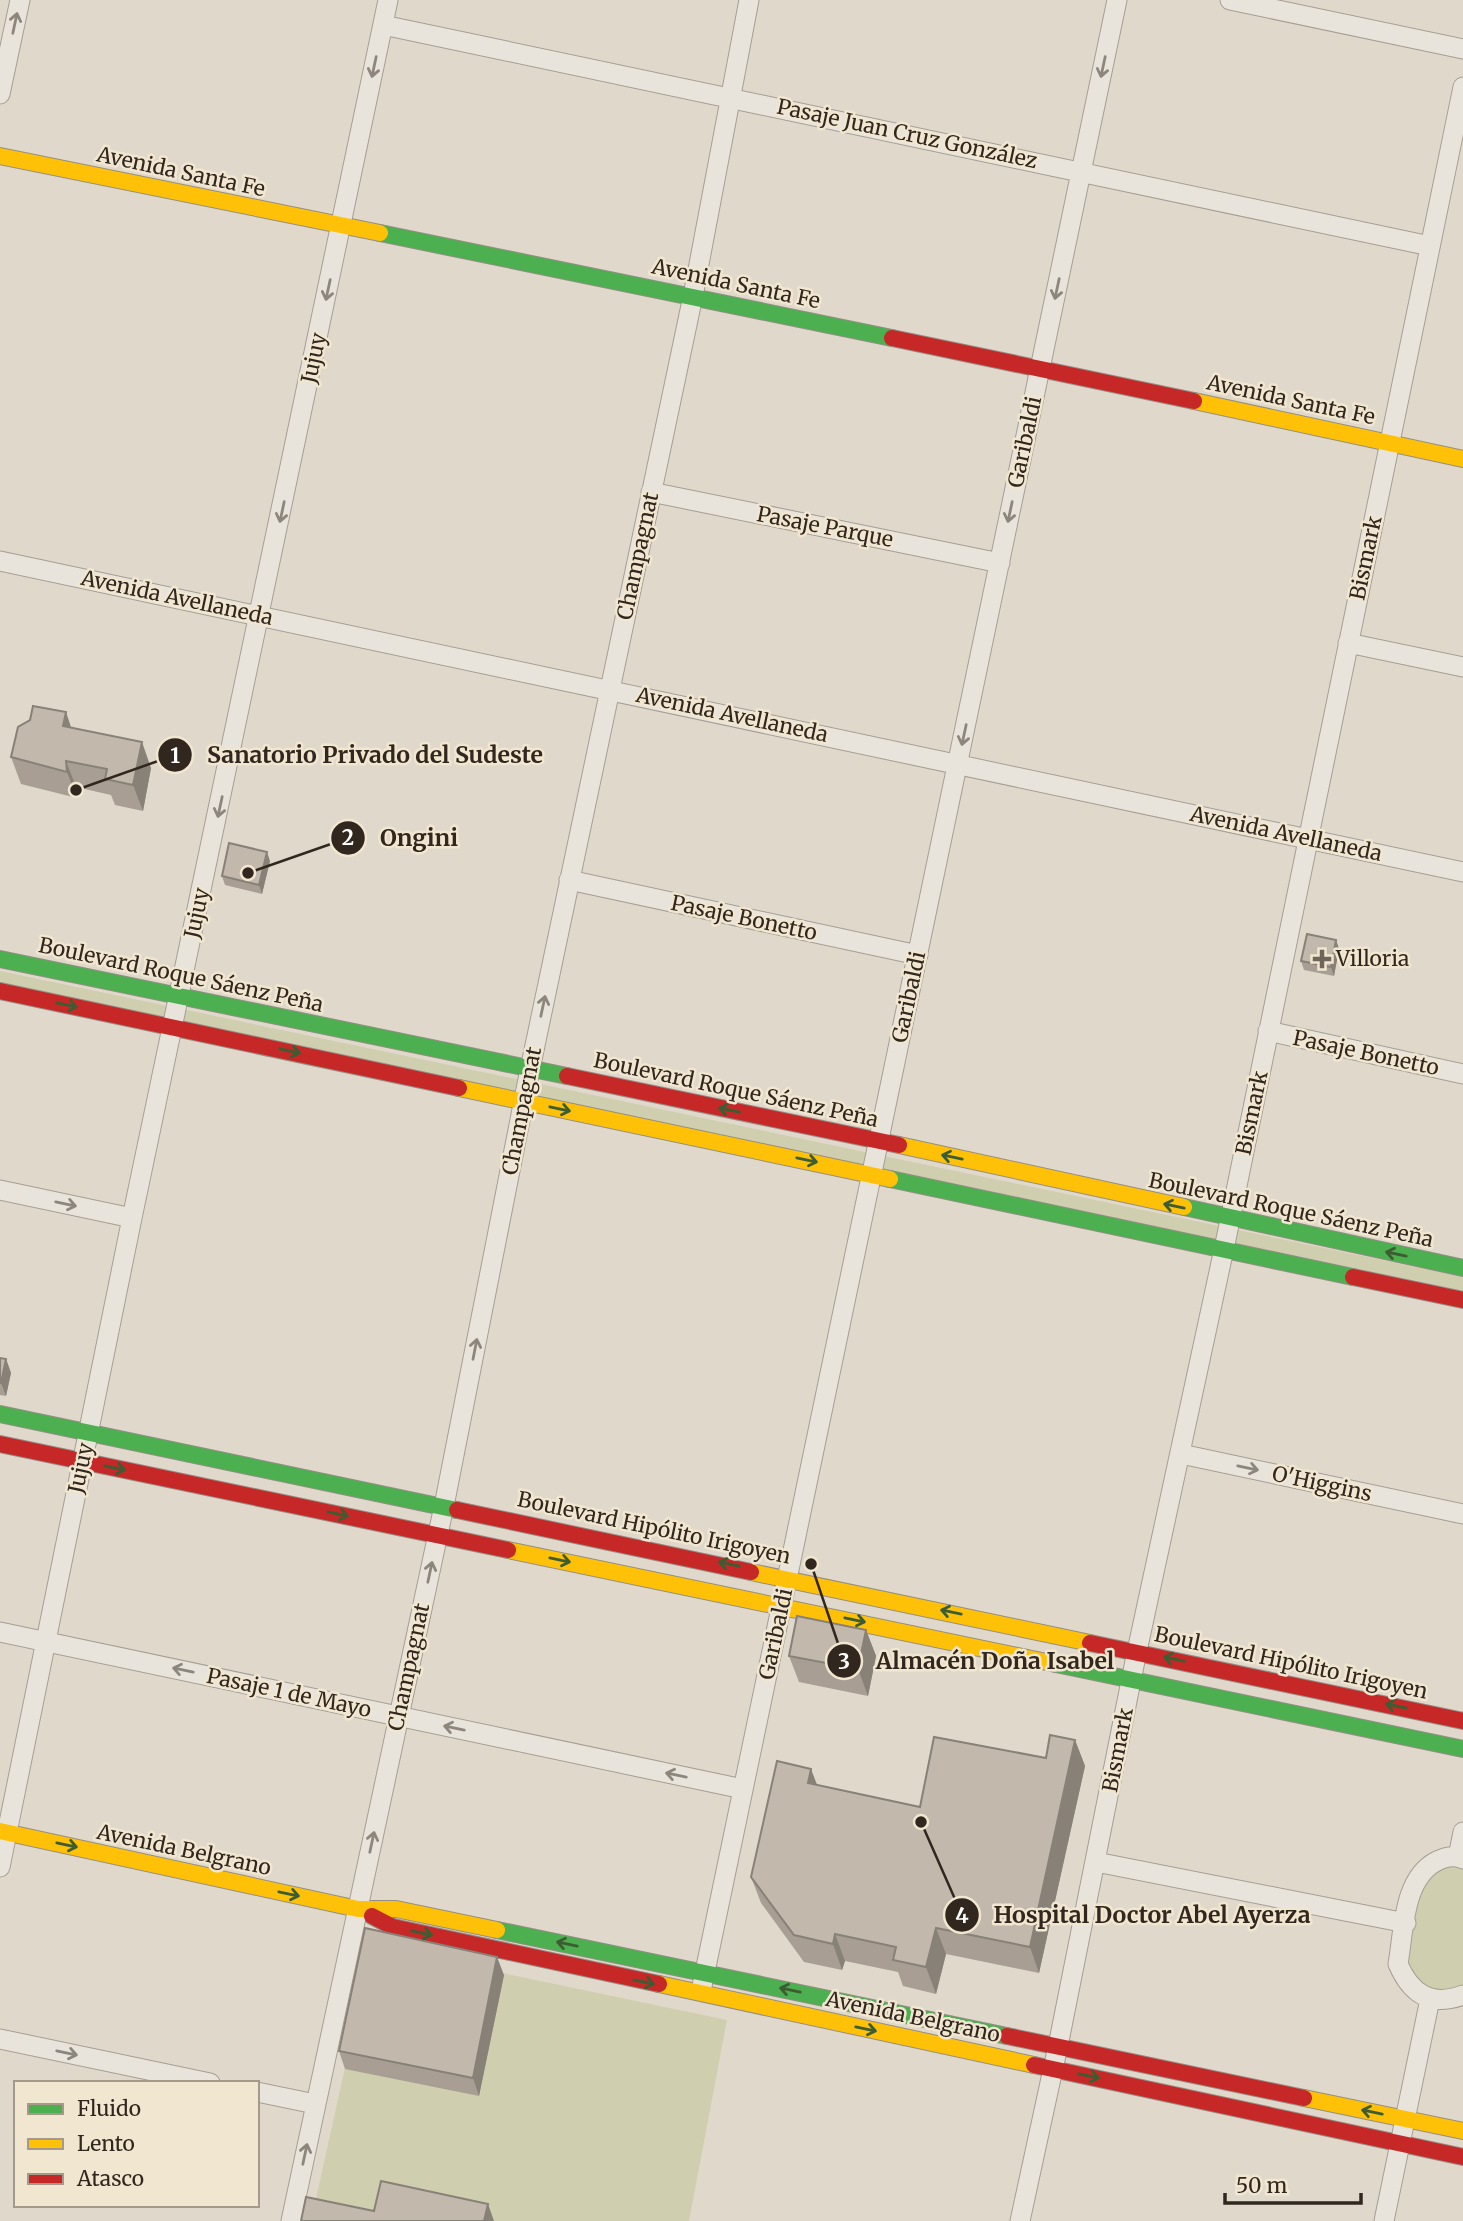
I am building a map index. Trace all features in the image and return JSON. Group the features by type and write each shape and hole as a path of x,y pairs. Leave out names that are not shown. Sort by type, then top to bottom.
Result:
{"street":[{"path":"0,94 20,0"},
{"name":"Jujuy","path":"0,1867 4,1832 388,0"},
{"name":"Champagnat","path":"292,2221 438,1535 530,1069 693,296 749,0"},
{"name":"Garibaldi","path":"701,1994 1117,0"},
{"path":"1230,0 1463,48"},
{"name":"Pasaje Juan Cruz González","path":"383,25 1082,170 1430,246"},
{"name":"Bismark","path":"1020,2221 1054,2068 1137,1651 1224,1249 1463,87"},
{"name":"Avenida Santa Fe","path":"0,156 1041,368 1463,459"},
{"name":"Pasaje Parque","path":"651,492 1000,563"},
{"name":"Avenida Avellaneda","path":"0,561 1463,872"},
{"path":"1349,643 1463,667"},
{"name":"Pasaje Bonetto","path":"569,880 918,955"},
{"name":"Boulevard Roque Sáenz Peña","path":"0,959 879,1141 1463,1268"},
{"path":"0,991 1463,1300"},
{"name":"Pasaje Bonetto","path":"1268,1031 1463,1074"},
{"path":"0,1190 132,1219"},
{"name":"Boulevard Hipólito Irigoyen","path":"0,1414 788,1577 1463,1721"},
{"path":"0,1444 1463,1749"},
{"name":"O'Higgins","path":"1181,1454 1463,1514"},
{"name":"Pasaje 1 de Mayo","path":"0,1632 743,1789"},
{"name":"Avenida Belgrano","path":"4,1832 358,1909 396,1909 1463,2131"},
{"path":"1463,1832 1460,1858 1442,1858 1426,1867 1414,1881 1398,1964 1414,1991 1430,1999 1450,1999 1463,1995"},
{"path":"1096,1862 1406,1923"},
{"name":"Avenida Belgrano","path":"358,1909 393,1927 1463,2157"},
{"path":"1384,2221 1430,1999"},
{"path":"0,2039 200,2081"},
{"path":"259,2092 316,2105"}],"green space":[{"path":"0,971 1463,1277 1463,1291 0,983"},
{"path":"1463,1859 1463,1995 1450,1999 1405,1979 1414,1881"},
{"path":"372,1946 727,2020 689,2221 311,2221"}],"building":[{"path":"33,706 66,712 63,726 142,742 133,785 105,779 107,769 66,761 67,772 11,757 18,727 30,720"},
{"path":"229,843 267,852 259,885 222,876"},
{"path":"1307,934 1336,940 1331,967 1301,961"},
{"path":"0,1358 6,1359 1,1383 0,1383"},
{"path":"797,1616 866,1630 858,1669 789,1656"},
{"path":"1050,1735 1075,1740 1030,1947 936,1928 926,1967 893,1960 896,1947 835,1934 833,1944 794,1935 751,1877 777,1761 811,1769 808,1783 920,1807 934,1737 1046,1758"},
{"path":"365,1928 497,1957 473,2078 339,2051"},
{"path":"381,2181 488,2204 484,2221 301,2221 306,2197 374,2211"}],"traffic: fast":[{"path":"380,233 892,338"},
{"path":"0,959 567,1076"},
{"path":"890,1179 1353,1277"},
{"path":"1184,1207 1463,1268"},
{"path":"0,1414 457,1510"},
{"path":"1056,1664 1463,1749"},
{"path":"497,1930 1007,2036"}],"traffic: slow":[{"path":"0,156 380,233"},
{"path":"1194,401 1463,459"},
{"path":"459,1088 890,1179"},
{"path":"899,1145 1184,1207"},
{"path":"508,1550 1056,1664"},
{"path":"751,1572 1090,1643"},
{"path":"0,1831 358,1909 396,1909 497,1930"},
{"path":"659,1984 1034,2065"},
{"path":"1304,2098 1463,2131"}],"traffic: jam":[{"path":"892,338 1194,401"},
{"path":"0,991 459,1088"},
{"path":"567,1076 899,1145"},
{"path":"1353,1277 1463,1300"},
{"path":"0,1444 508,1550"},
{"path":"457,1510 751,1572"},
{"path":"1090,1643 1463,1721"},
{"path":"372,1916 393,1927 659,1984"},
{"path":"1007,2036 1304,2098"},
{"path":"1034,2065 1463,2157"}],"place":[{"name":"Sanatorio Privado del Sudeste","path":"76,790"},
{"name":"Ongini","path":"248,873"},
{"name":"Villoria","path":"1322,959"},
{"name":"Almacén Doña Isabel","path":"811,1564"},
{"name":"Hospital Doctor Abel Ayerza","path":"921,1822"}]}
